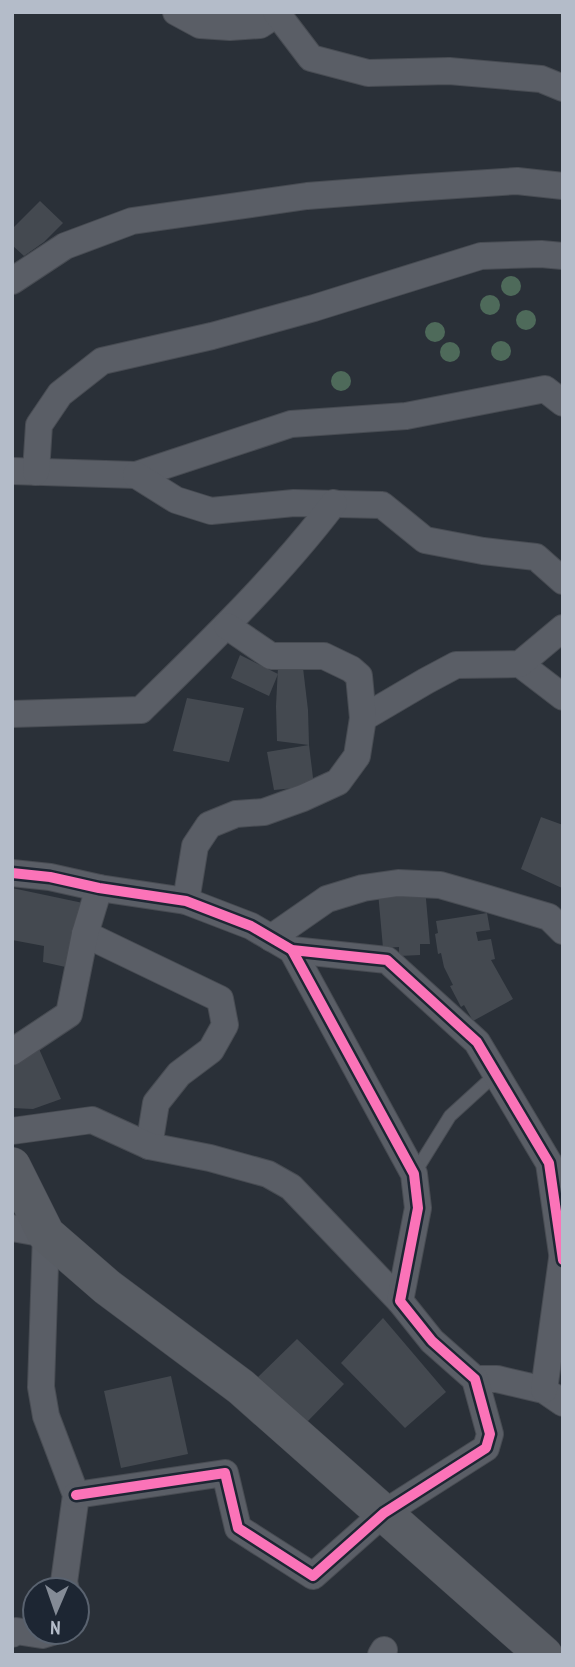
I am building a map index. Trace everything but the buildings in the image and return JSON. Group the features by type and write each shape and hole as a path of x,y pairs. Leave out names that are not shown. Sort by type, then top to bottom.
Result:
{"main road":[{"path":"12,1166 29,1231 241,1387 544,1655"}],"street":[{"path":"176,12 200,25 230,27 260,25 276,13 311,58 368,73 449,71 541,79 563,88"},
{"path":"12,281 65,246 132,221 307,196 517,181 563,186"},
{"path":"563,256 541,254 481,257 224,333 102,361 60,394 40,425 24,471 136,475 291,424 406,416 545,389 563,403"},
{"path":"136,475 176,500 211,511 294,503 382,505 425,540 536,557 563,580"},
{"path":"12,714 141,710 228,626 308,537 334,503"},
{"path":"186,901 195,846 209,825 236,814 264,812 338,782 357,755 363,718 359,676 351,669 324,656 271,656 228,626"},
{"path":"520,664 563,628"},
{"path":"363,718 456,665 520,664 563,697"},
{"path":"12,873 186,901 251,926 282,944 387,960 477,1042 549,1163 558,1183 562,1260 554,1396 497,1379 475,1380"},
{"path":"282,944 327,899 363,888 398,883 440,885 482,897 550,918 563,932"},
{"path":"12,1052 69,1014 85,934 99,888"},
{"path":"85,934 219,999 225,1025 211,1050 179,1074 156,1103 149,1146"},
{"path":"282,944 414,1174 418,1208 400,1301"},
{"path":"12,1131 92,1120 149,1146 210,1158 268,1174 291,1187 400,1301 432,1341 475,1380 490,1434 486,1448 384,1513 313,1576 238,1528 225,1473 76,1494"},
{"path":"29,1231 40,1387 46,1416 76,1494 65,1576"}],"lane":[{"path":"414,1174 450,1116 496,1074"}],"cycle path":[{"path":"12,873 186,901 251,926 292,950 387,960 477,1042 549,1163 563,1260"},
{"path":"76,1495 225,1473 238,1528 313,1576 384,1513 486,1448 490,1434 475,1379 432,1341 400,1301 418,1208 414,1174 292,950"}]}
